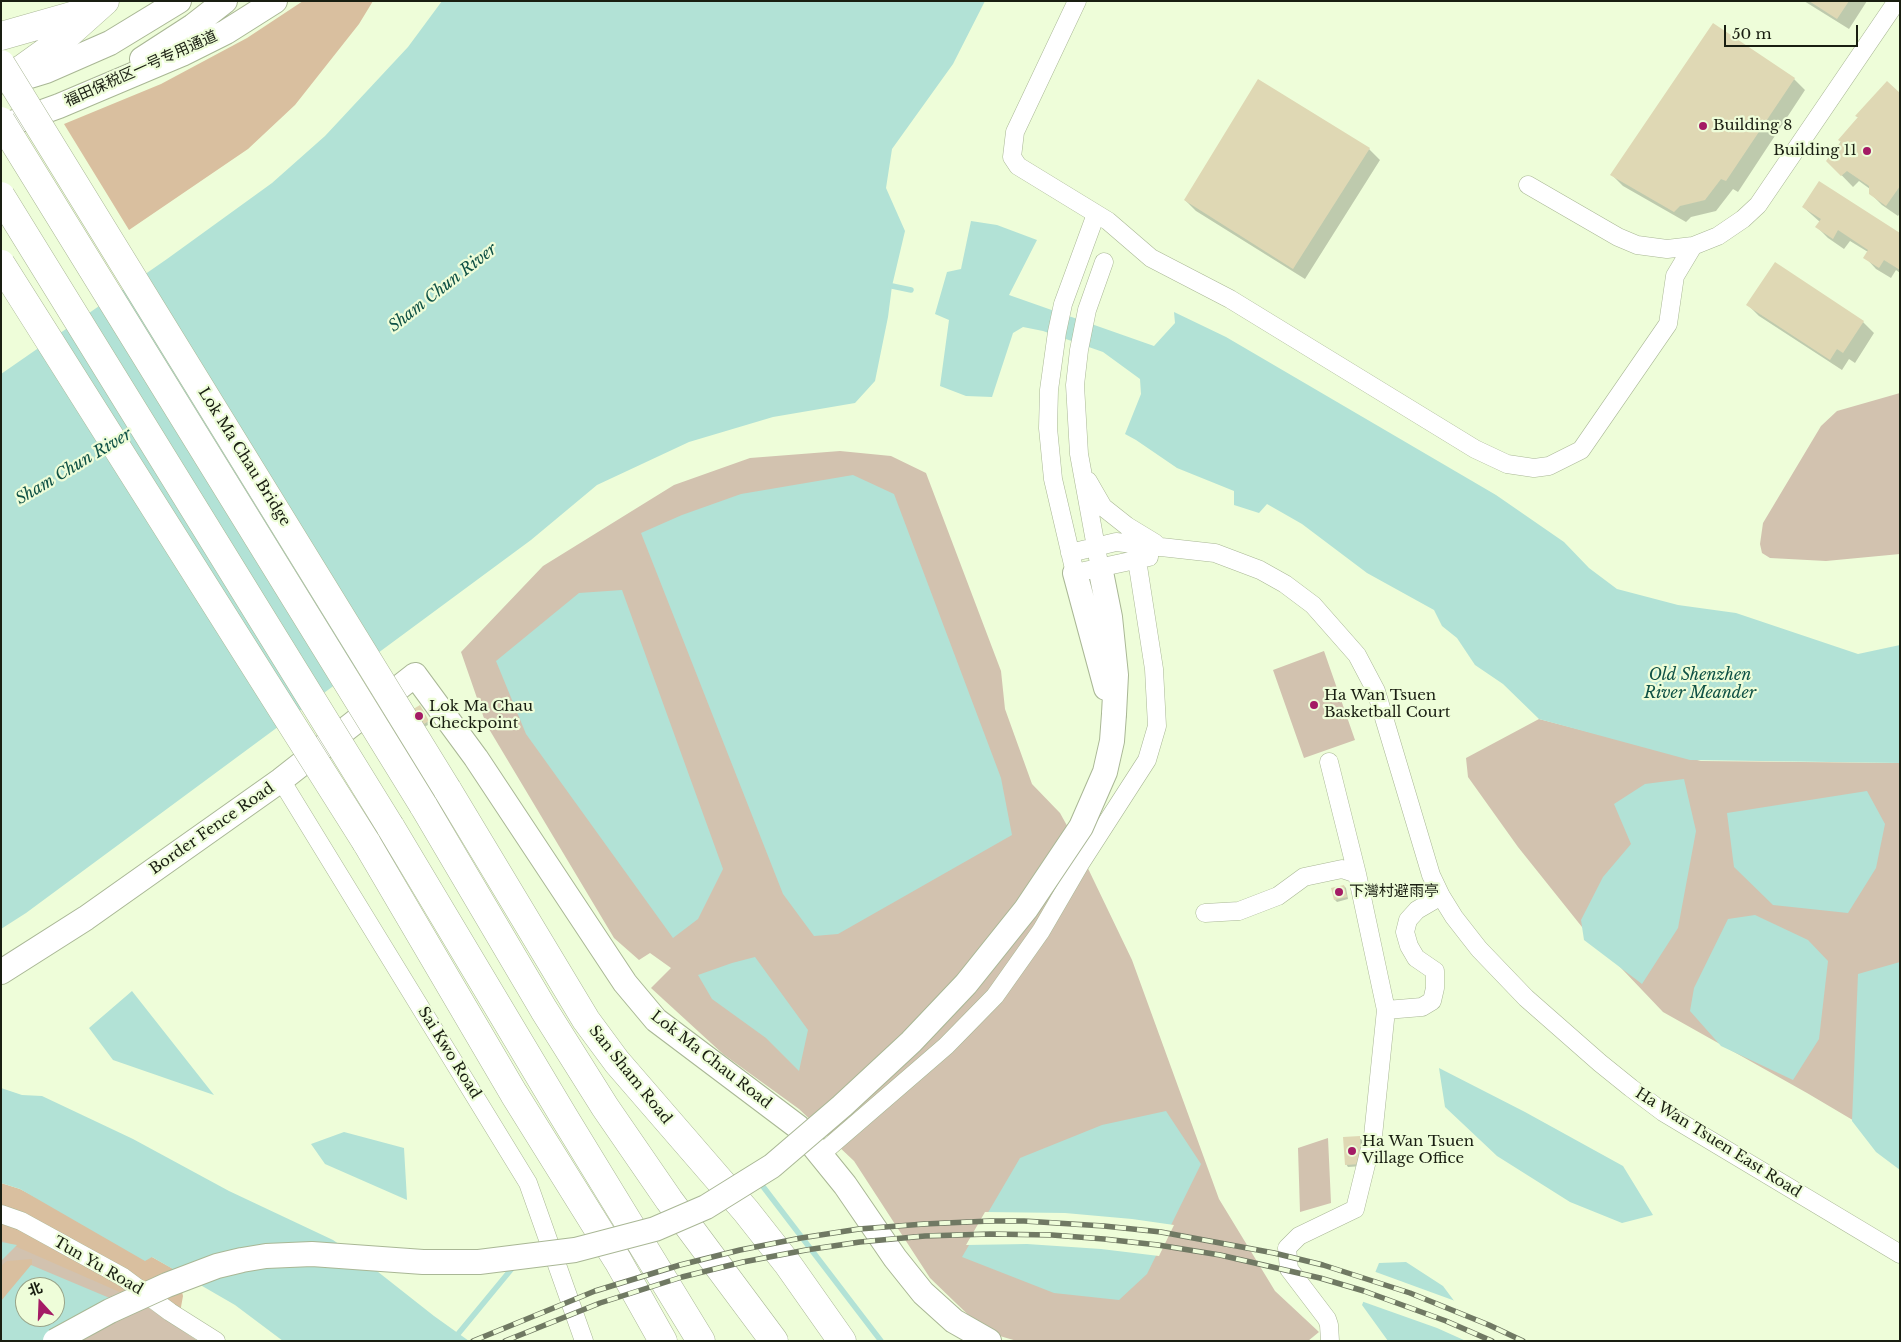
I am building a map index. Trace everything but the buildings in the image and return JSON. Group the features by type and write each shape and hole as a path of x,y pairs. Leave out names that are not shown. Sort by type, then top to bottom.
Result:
{"main road":[{"path":"1,36 101,5"},
{"path":"1,62 61,33 101,5"},
{"path":"1,80 46,52 101,5"},
{"name":"Lok Ma Chau Bridge","path":"1,62 447,789"},
{"name":"Lok Ma Chau Bridge","path":"6,130 423,805"},
{"path":"1,196 390,826 701,1341"},
{"path":"1,264 366,842 509,1085 618,1261 663,1341"},
{"name":"San Sham Road","path":"447,789 586,1020 617,1062 746,1211 787,1263 842,1341"},
{"name":"San Sham Road","path":"423,805 544,1010 605,1107 669,1200 774,1341"}],"street":[{"path":"1,85 46,71 110,43 179,1"},
{"path":"59,106 145,57 193,26 225,1"},
{"name":"福田保税区一号专用通道","path":"6,130 182,54 226,32 275,1"},
{"path":"1077,1 1015,132 1012,157 1018,166 1108,221 1151,258 1230,299 1475,448 1507,464 1534,468 1560,461 1581,450 1668,324 1675,276 1693,246"},
{"path":"1528,185 1618,238 1636,245 1667,249 1693,246 1718,236 1743,219 1758,205 1897,1"},
{"path":"1096,214 1063,304 1056,332 1049,390 1048,428 1053,479 1087,621 1114,714"},
{"path":"55,1341 110,1311 167,1285 217,1266 242,1260 266,1256 312,1254 423,1262 479,1262 575,1250 655,1229 706,1207 772,1166 842,1106 911,1042 966,984 1026,909 1082,827 1106,772 1112,741 1116,675 1110,617 1076,436 1075,385 1079,350 1087,310 1104,262"},
{"path":"1081,469 1103,506 1121,522 1152,542 1180,549"},
{"path":"1098,557 1116,542 1180,549"},
{"path":"1073,563 1098,557 1137,560 1180,549"},
{"name":"Ha Wan Tsuen East Road","path":"1180,549 1215,553 1260,570 1284,584 1313,605 1357,655 1376,691 1425,856 1441,896 1454,917 1479,949 1526,998 1600,1064 1663,1112 1900,1254"},
{"path":"822,1154 946,1046 995,996 1042,930 1080,864 1147,760 1157,726 1154,669 1137,560"},
{"name":"Lok Ma Chau Road","path":"415,674 476,758 625,983 656,1020 798,1127 822,1154 905,1272 923,1293 954,1321 989,1341"},
{"name":"Border Fence Road","path":"1,972 86,918 281,780 415,674"},
{"path":"1330,762 1357,874 1386,1010 1373,1136 1355,1209 1299,1236 1287,1248 1289,1269 1327,1319 1330,1341"},
{"name":"Sai Kwo Road","path":"281,780 528,1183 584,1341"},
{"path":"1205,913 1239,912 1278,896 1304,877 1342,869 1357,874"},
{"path":"1386,1010 1422,1008 1432,1001 1435,988 1435,972 1416,958 1409,946 1405,932 1408,920 1417,910 1441,896"},
{"name":"Tun Yu Road","path":"1,1214 20,1221 123,1277 170,1312 216,1341"}],"shaded area":[{"path":"303,1 373,1 359,24 295,105 248,149 129,230 64,124 161,84 247,38"},
{"path":"1900,393 1900,554 1826,561 1770,558 1762,553 1760,544 1763,523 1821,426 1837,411"},
{"path":"840,451 891,456 926,473 1001,671 1005,709 1032,784 1060,813 1132,960 1219,1199 1275,1291 1319,1332 1308,1341 1017,1341 986,1332 930,1278 854,1161 799,1109 723,1054 651,988 671,968 650,953 639,960 614,938 486,724 461,652 543,566 674,485 750,458"},
{"name":"Ha Wan Tsuen Basketball Court","path":"1324,651 1355,740 1304,758 1273,670"},
{"path":"1539,719 1701,761 1900,763 1900,1148 1663,1012 1582,927 1518,847 1468,777 1466,758"},
{"path":"1328,1138 1331,1203 1300,1212 1298,1148"},
{"path":"1,1183 20,1189 177,1271 183,1296 179,1318 1,1240"},
{"path":"1,1230 37,1243 137,1300 198,1341 1,1341"},
{"path":"32,1259 32,1277 15,1277 15,1299 1,1317 1,1266 7,1261"}],"water":[{"name":"Sham Chun River","path":"442,1 985,1 953,64 892,149 886,188 905,231 892,286 888,317 875,381 855,403 773,417 689,442 597,485 531,540 26,913 1,929 1,374 167,259 272,183 325,136 408,47"},
{"name":"Old Shenzhen River Meander","path":"971,221 997,225 1037,240 1009,295 1154,346 1175,323 1174,312 1226,337 1496,495 1564,542 1589,568 1617,589 1678,605 1736,613 1858,654 1900,645 1900,763 1690,760 1539,719 1503,684 1475,665 1457,638 1442,626 1434,610 1367,573 1302,524 1267,504 1259,513 1234,505 1234,491 1177,468 1125,434 1141,394 1140,379 1103,352 1043,331 1023,327 1013,333 992,397 966,396 940,386 949,320 935,314 947,272 961,269"},
{"path":"853,475 894,494 1001,778 1012,835 838,934 814,936 783,894 641,533 682,515 741,494"},
{"path":"622,590 723,869 698,919 673,938 526,734 496,661 579,593"},
{"path":"1684,779 1696,831 1678,928 1642,984 1584,940 1581,920 1603,877 1631,844 1614,804 1645,784"},
{"path":"1867,791 1885,824 1876,868 1848,913 1773,905 1734,867 1727,813"},
{"path":"1755,915 1808,940 1828,961 1819,1039 1793,1080 1721,1046 1690,1011 1694,988 1728,919"},
{"path":"755,957 808,1030 799,1071 766,1038 712,999 698,975"},
{"path":"1900,962 1900,1170 1876,1152 1852,1121 1858,974"},
{"path":"132,991 214,1095 113,1060 89,1028"},
{"path":"1439,1068 1525,1112 1623,1166 1653,1215 1622,1223 1570,1202 1497,1156 1445,1107"},
{"path":"1,1088 22,1095 42,1096 133,1139 229,1191 333,1240 368,1264 469,1341 283,1341 235,1305 152,1257 145,1261 20,1189 1,1183"},
{"path":"1166,1111 1201,1164 1147,1274 1119,1300 1054,1293 962,1257 1020,1158 1102,1125"},
{"path":"344,1132 404,1148 407,1200 325,1164 311,1144"},
{"path":"1,1242 17,1245 1,1261"},
{"path":"1406,1262 1443,1286 1484,1341 1388,1341 1362,1305 1379,1263"},
{"path":"31,1265 60,1277 21,1277"},
{"path":"65,1279 112,1299 75,1341 1,1341 1,1301 15,1284 15,1327 65,1327"}],"pier":[{"path":"985,1212 1065,1213 1174,1225 1159,1256 1101,1249 1027,1244 966,1245"},
{"path":"1373,1271 1458,1302 1487,1341 1466,1341 1437,1328 1361,1301"}],"waterway":[{"path":"892,286 911,290"},
{"path":"758,1180 881,1341"},
{"path":"458,1334 514,1266"}],"railway":[{"path":"473,1341 595,1291 680,1265 740,1250 859,1229 990,1221 1104,1226 1161,1232 1274,1253 1323,1265 1410,1293 1523,1341"},
{"path":"505,1341 600,1303 682,1277 743,1262 860,1242 925,1236 990,1234 1052,1235 1104,1239 1220,1255 1320,1278 1364,1291 1446,1321 1492,1341"}],"place":[{"name":"Building 8","path":"1703,126"},
{"name":"Building 11","path":"1867,151"},
{"name":"Ha Wan Tsuen Basketball Court","path":"1314,705"},
{"name":"Lok Ma Chau Checkpoint","path":"419,716"},
{"name":"下灣村避雨亭","path":"1339,892"},
{"name":"Ha Wan Tsuen Village Office","path":"1352,1151"}]}
